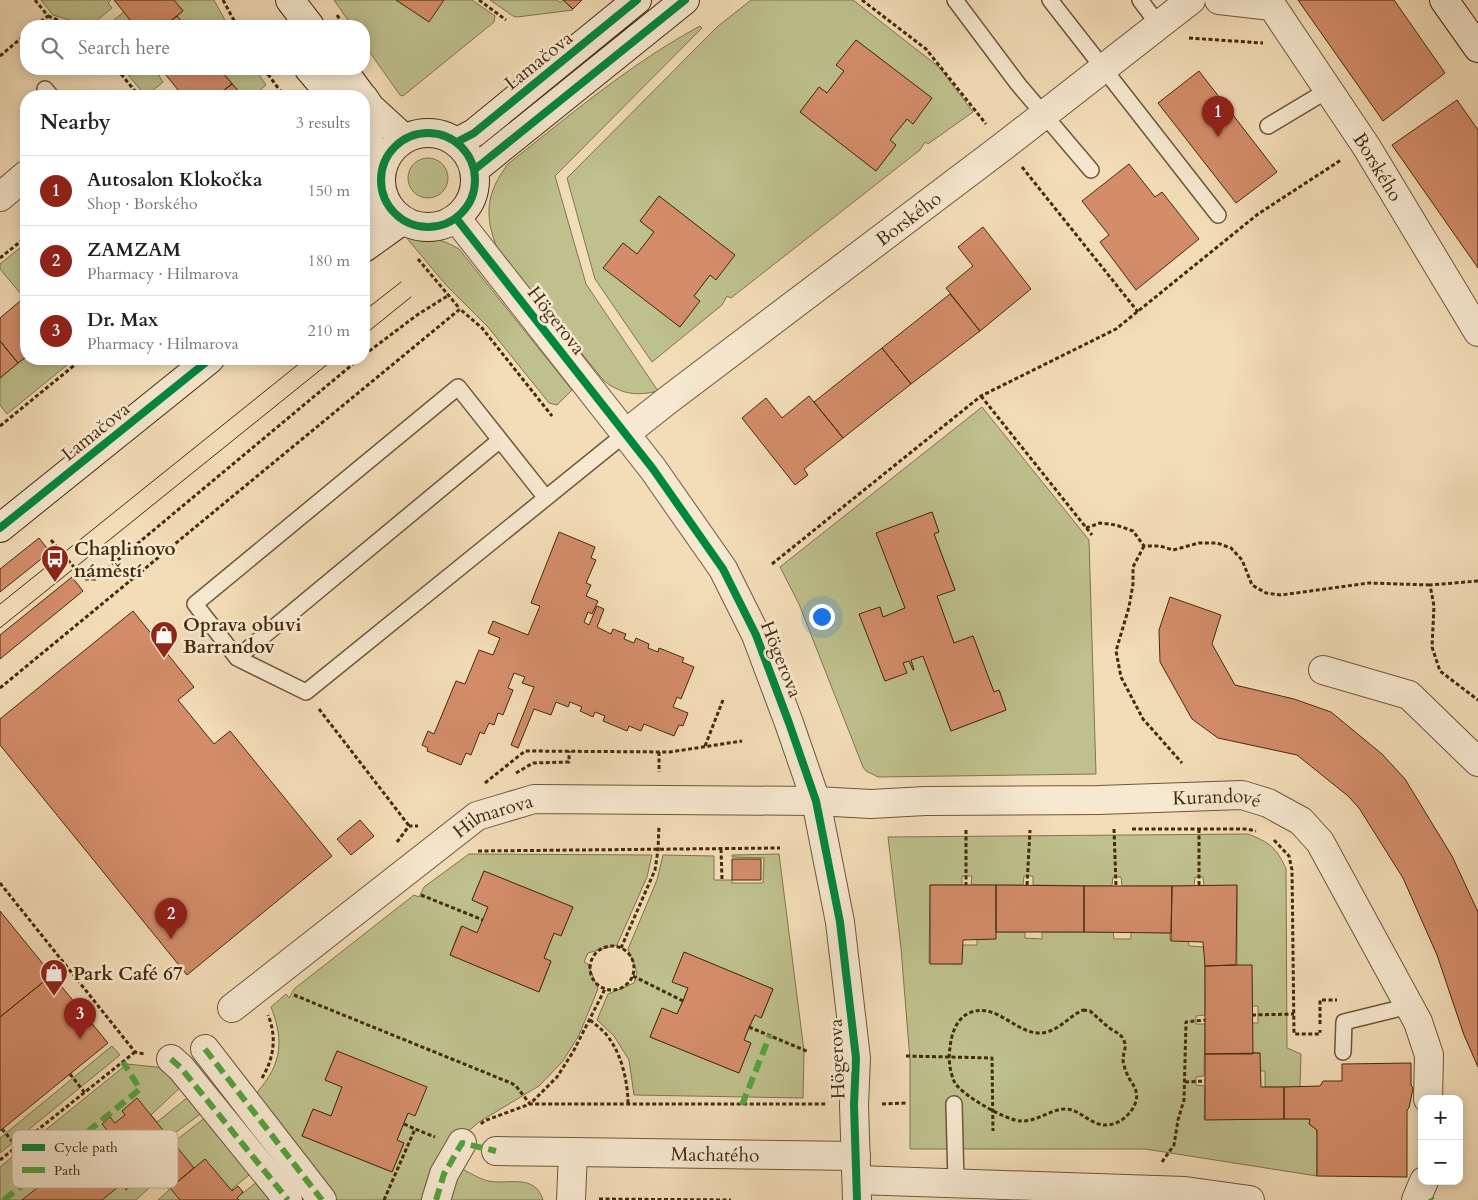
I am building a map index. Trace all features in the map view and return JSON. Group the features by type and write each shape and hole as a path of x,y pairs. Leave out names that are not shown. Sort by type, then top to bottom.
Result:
{"street":[{"path":"279,0 285,20"},
{"path":"290,0 305,20"},
{"name":"Lamačova","path":"457,142 474,133 637,0"},
{"path":"474,170 685,0"},
{"name":"Borského","path":"625,434 1005,145 1191,0"},
{"name":"Borského","path":"1219,0 1270,3 1366,146 1478,332"},
{"path":"1444,0 1478,48"},
{"path":"314,75 327,90"},
{"path":"346,75 358,90"},
{"path":"370,107 405,139"},
{"path":"428,132 443,135 457,142 468,153 474,170 475,190 471,201 456,218 442,226 427,228 415,226 394,213 384,196 381,176 388,154 396,145 416,134 428,132"},
{"path":"370,144 384,164"},
{"path":"0,197 20,180"},
{"path":"370,214 384,196"},
{"name":"Högerova","path":"456,218 653,469 724,568 756,635 816,801 840,922 856,1058 854,1104 857,1179"},
{"path":"370,244 403,220"},
{"name":"Lamačova","path":"0,528 203,365"},
{"path":"1323,670 1409,695 1478,762"},
{"name":"Kurandové","path":"816,801 870,804 925,801 1099,800 1242,796 1268,803 1301,821 1320,842 1418,1022 1429,1055 1428,1095"},
{"name":"Hilmarova","path":"232,1008 477,816 534,799 816,801"},
{"path":"205,1049 322,1200"},
{"path":"171,1059 181,1068 288,1200"},
{"path":"436,1200 444,1174 449,1140"},
{"name":"Machatého","path":"496,1151 573,1152 908,1183 1146,1189 1185,1191 1250,1200"},
{"path":"571,1199 573,1152"},
{"path":"1416,1200 1422,1185"}],"lane":[{"path":"955,0 1018,84 1091,170"},
{"path":"1050,0 1218,215"},
{"path":"1140,0 1158,24"},
{"path":"1268,126 1328,90"},
{"path":"546,498 458,387 194,604 237,658 306,692 546,498 625,434"},
{"path":"237,658 500,440"},
{"path":"1343,1052 1344,1022 1409,1006"},
{"path":"954,1104 956,1183"}],"path":[{"path":"35,0 48,16 58,20"},
{"path":"223,0 234,20"},
{"path":"479,0 506,20"},
{"path":"862,0 926,49 1138,312"},
{"path":"43,20 48,16"},
{"path":"1186,38 1272,44"},
{"path":"0,56 20,39"},
{"path":"122,75 134,90"},
{"path":"268,75 280,90"},
{"path":"772,564 981,396 1116,328 1258,214 1366,146"},
{"path":"0,258 20,242"},
{"path":"418,259 460,309 482,328 552,416"},
{"path":"370,350 417,315 449,295"},
{"path":"0,688 460,309"},
{"path":"0,426 75,365"},
{"path":"51,540 84,579 95,579 353,365"},
{"path":"981,396 1092,535"},
{"path":"1086,528 1100,523 1116,525 1134,531 1144,546"},
{"path":"1144,546 1160,546 1173,550 1199,543 1217,543 1231,548 1242,560 1252,585 1266,593 1282,595 1369,583 1430,585 1478,581"},
{"path":"1144,546 1133,567 1133,584 1129,607 1116,652 1121,677 1143,719 1182,763"},
{"path":"1430,585 1434,606 1432,647 1440,671 1478,700"},
{"path":"705,746 723,700"},
{"path":"478,788 525,751 670,752 742,741"},
{"path":"409,826 424,825"},
{"path":"1104,829 1247,829 1259,832"},
{"path":"1114,829 1116,886"},
{"path":"1199,829 1199,886"},
{"path":"956,830 975,830"},
{"path":"966,830 966,885"},
{"path":"1021,830 1039,830"},
{"path":"1028,886 1030,830"},
{"path":"1270,836 1289,856 1292,870 1294,1034 1320,1034 1320,1000 1344,1000"},
{"path":"721,849 722,878"},
{"path":"622,948 655,870 658,850"},
{"path":"0,883 134,1052 171,1059"},
{"path":"415,893 483,920"},
{"path":"615,946 622,948 634,963 633,976 630,982 618,989 605,989 594,981 591,974 592,960 601,950 607,947 615,946"},
{"path":"633,976 683,1001"},
{"path":"530,1104 557,1078 573,1052 605,989"},
{"path":"298,997 511,1083 516,1086 530,1104"},
{"path":"1083,1010 1090,1011 1123,1037 1125,1044 1124,1065 1129,1078 1136,1088 1137,1096 1134,1105 1124,1119 1113,1125 1098,1124 1065,1109 1038,1118 1020,1121 1004,1117 959,1089 954,1081 948,1056 951,1038 958,1022 969,1013 981,1011 995,1013 1032,1032 1046,1033 1058,1028 1075,1014 1083,1010"},
{"path":"242,1098 258,1084 268,1067 274,1046 273,1027 266,1011"},
{"path":"1252,1015 1294,1014"},
{"path":"590,1020 606,1034 620,1058 628,1086 628,1104"},
{"path":"1146,1189 1152,1176 1174,1145 1178,1120 1184,1100 1186,1022 1205,1020"},
{"path":"750,1027 810,1052"},
{"path":"38,1130 134,1052"},
{"path":"906,1056 992,1058 993,1130"},
{"path":"70,1074 85,1093"},
{"path":"1185,1082 1206,1081"},
{"path":"404,1124 449,1140 484,1121 530,1104 906,1104"},
{"path":"384,1200 415,1129"},
{"path":"2,1130 12,1142"},
{"path":"0,1160 12,1150"},
{"path":"571,1199 731,1200"}],"green space":[{"path":"41,0 111,0 108,3 112,8 97,20 70,20 53,15"},
{"path":"174,0 214,0 225,20 181,20 177,16 183,11"},
{"path":"334,0 396,0 428,21 442,0 472,0 495,16 494,22 403,96 400,95 370,52 370,20 348,20"},
{"path":"490,0 557,0 560,2 563,0 573,10 517,17"},
{"path":"751,0 853,0 939,67 973,112 928,144 925,142 920,150 731,298 727,296 722,305 652,362 595,279 567,178 717,27","holes":["856,40 932,98 913,123 907,119 890,140 896,145 876,171 800,112 819,87 827,93 844,71 837,65","659,196 735,255 716,279 710,275 694,296 699,301 680,327 604,268 623,243 637,254 654,232 640,221"]},
{"path":"124,12 130,20 114,20"},
{"path":"700,26 702,28 555,176 586,284 658,391 643,394 624,392 604,381 497,248 490,225 489,204 495,185 508,164 625,73"},
{"path":"128,75 160,75 163,82 153,90 141,90"},
{"path":"225,75 259,75 266,85 260,90 238,90"},
{"path":"432,158 439,161 445,167 448,178 447,186 439,195 432,198 424,198 417,195 409,186 408,174 411,167 420,159"},
{"path":"405,236 433,238 459,249 572,390 557,405 549,403 488,327 446,285"},
{"path":"20,248 20,293 0,269 0,264"},
{"path":"20,362 20,365 67,365 7,414 0,405 0,378"},
{"path":"982,407 1089,540 1096,774 878,777 866,771 799,604 780,567","holes":["932,512 939,532 934,534 955,589 937,596 954,643 973,636 994,692 999,690 1006,710 951,731 923,656 911,660 914,670 909,661 903,663 906,673 885,681 860,615 880,607 883,617 905,608 876,533"]},
{"path":"1248,834 1272,847 1286,869 1287,1048 1301,1054 1300,1087 1265,1087 1265,1071 1259,1071 1260,1053 1251,1052 1251,1023 1258,1023 1258,1006 1251,1006 1237,965 1237,886 1204,886 1203,877 1195,877 1194,886 1122,886 1121,877 1113,877 1112,886 1033,885 1033,876 1024,876 1023,885 971,885 972,876 962,876 962,885 930,885 929,963 961,964 961,945 977,945 977,939 996,932 1025,932 1025,938 1042,939 1042,932 1113,932 1114,939 1131,939 1131,932 1170,933 1170,940 1188,940 1189,946 1205,947 1205,1015 1196,1016 1196,1024 1205,1024 1204,1076 1196,1077 1196,1085 1205,1086 1204,1119 1310,1119 1309,1124 1317,1130 1317,1176 1145,1149 910,1149 910,1060 901,948 888,837"},
{"path":"469,854 652,855 647,877 617,945 588,953 584,962 588,964 598,989 579,1035 563,1061 539,1086 479,1122 457,1141 432,1200 333,1200 252,1098 269,1076 278,1056 278,1033 271,1007 286,994 289,998 294,989 414,895 419,897 424,887","holes":["484,871 573,907 561,936 554,933 544,958 551,962 539,992 450,955 461,926 478,933 488,907 472,900","337,1051 426,1087 408,1113 397,1140 404,1143 392,1172 302,1136 313,1109 331,1116 342,1087 325,1080"]},
{"path":"779,854 804,1051 803,1098 634,1095 629,1060 614,1036 597,1020 608,994 634,983 637,973 628,949 657,880 663,855 714,856 714,880 732,880 732,883 763,883 764,858 732,857 732,855","holes":["684,952 773,989 762,1017 755,1015 744,1040 751,1043 739,1073 650,1037 662,1008 677,1014 688,988 673,982"]},
{"path":"112,1046 120,1055 28,1130 12,1130 12,1143 0,1153 0,1138"},
{"path":"127,1064 175,1069 186,1082 151,1115 157,1122 193,1093 207,1109 178,1131 46,1130"},
{"path":"210,1114 255,1170 232,1189 239,1196 262,1178 280,1200 158,1200 169,1190 168,1188 178,1188 178,1139"},
{"path":"12,1157 12,1188 149,1188 136,1200 0,1200 0,1167"},
{"path":"455,1165 488,1181 527,1183 534,1186 543,1200 443,1200"}],"building":[{"path":"114,0 174,0 183,11 172,20 130,20"},
{"path":"396,0 444,0 429,22"},
{"path":"563,0 582,0 573,9"},
{"path":"1298,0 1394,0 1445,73 1383,121"},
{"path":"177,16 181,20 172,20"},
{"path":"856,40 932,98 913,124 907,119 890,140 896,145 876,171 800,112 819,87 827,93 844,71 836,65"},
{"path":"1199,71 1277,172 1236,203 1158,103"},
{"path":"166,75 225,75 232,84 224,90 178,90"},
{"path":"232,84 238,90 224,90"},
{"path":"1457,100 1478,130 1478,268 1392,145"},
{"path":"1129,164 1155,197 1162,192 1199,239 1136,290 1100,242 1109,235 1082,201"},
{"path":"659,196 735,255 716,280 710,275 694,296 700,301 680,327 603,268 623,243 637,254 654,232 640,221"},
{"path":"983,227 1031,289 980,331 946,288 973,266 958,247"},
{"path":"950,294 980,331 911,384 882,348"},
{"path":"20,301 20,362 18,363 0,341 0,318"},
{"path":"0,341 18,363 0,378"},
{"path":"882,348 911,384 843,438 814,402"},
{"path":"809,396 843,438 804,469 808,475 795,485 742,418 766,398 782,418"},
{"path":"932,512 939,532 934,534 955,590 937,596 954,643 973,636 994,692 999,690 1006,710 951,731 923,656 911,660 914,670 909,661 903,663 907,673 885,681 859,614 880,607 883,617 905,608 876,533"},
{"path":"559,532 595,547 591,558 596,560 586,583 591,585 586,596 598,601 592,614 588,612 584,622 589,625 597,606 604,609 597,627 611,634 613,629 626,634 624,639 634,643 636,638 649,644 648,648 658,652 659,648 684,658 682,662 694,667 681,699 677,697 673,707 688,713 683,726 679,725 674,736 644,724 641,731 629,726 627,731 603,721 605,716 595,712 593,717 580,711 582,707 570,702 568,707 556,702 551,715 534,709 518,748 511,745 534,687 522,683 525,677 514,673 508,688 513,690 503,715 498,713 494,725 489,723 484,734 480,732 471,755 466,753 461,765 427,751 428,748 422,745 428,731 434,734 456,681 465,684 479,650 493,655 500,638 488,633 493,621 528,635 540,606 531,603"},
{"path":"39,538 50,552 0,592 0,569"},
{"path":"72,577 83,591 0,659 0,635"},
{"path":"1170,597 1221,615 1212,644 1235,685 1294,699 1331,712 1382,754 1405,779 1452,856 1478,912 1478,1067 1464,1035 1437,955 1403,878 1359,808 1348,796 1297,755 1218,738 1192,719 1160,662 1159,630"},
{"path":"133,611 194,687 178,700 214,744 230,731 332,856 187,975 0,745 0,719"},
{"path":"360,820 374,836 351,855 337,839"},
{"path":"732,859 761,859 761,880 732,880"},
{"path":"484,871 573,907 561,936 554,933 544,958 551,961 539,992 450,955 462,926 477,933 488,907 472,900"},
{"path":"930,885 996,885 996,939 963,940 962,964 930,964"},
{"path":"996,885 1084,886 1084,932 996,932"},
{"path":"1237,885 1236,965 1205,966 1203,942 1171,941 1172,886"},
{"path":"1084,886 1172,886 1171,933 1084,932"},
{"path":"0,911 52,975 0,1017"},
{"path":"684,952 773,989 761,1018 755,1015 749,1027 744,1040 751,1043 739,1073 650,1037 662,1008 677,1014 683,1001 688,988 672,982"},
{"path":"1252,965 1253,1054 1205,1054 1205,966"},
{"path":"52,975 108,1043 0,1131 0,1017"},
{"path":"337,1051 427,1087 415,1116 408,1113 397,1140 404,1143 392,1172 302,1136 313,1109 331,1116 342,1087 325,1080"},
{"path":"1260,1053 1261,1087 1284,1087 1284,1119 1205,1120 1205,1054"},
{"path":"1411,1063 1411,1085 1413,1088 1407,1110 1407,1177 1317,1176 1317,1130 1309,1124 1310,1119 1284,1119 1284,1087 1320,1086 1323,1081 1342,1081 1342,1064"},
{"path":"137,1098 163,1130 107,1130 102,1124 110,1117 115,1123 125,1115 122,1111"},
{"path":"178,1148 194,1168 178,1181"},
{"path":"205,1159 232,1191 238,1186 243,1192 237,1198 239,1200 180,1200 170,1188 178,1188 178,1181"},
{"path":"37,1188 117,1188 102,1200 22,1200"}],"tram line":[{"path":"370,306 401,282"},
{"path":"370,330 411,297"},
{"path":"0,604 298,365"},
{"path":"0,628 327,365"}],"marked path":[{"path":"742,1105 770,1035"},
{"path":"205,1049 322,1200"},
{"path":"171,1059 181,1068 288,1200"},
{"path":"90,1130 140,1089 123,1062"},
{"path":"436,1200 444,1174 462,1143 496,1151"},
{"path":"4,1200 19,1188"}],"cycle path":[{"path":"457,142 474,133 637,0"},
{"path":"474,170 685,0"},
{"path":"428,133 446,136 461,147 472,162 475,180 472,198 461,213 446,224 428,227 410,224 395,213 384,198 381,180 384,162 395,147 410,136 428,133"},
{"path":"456,218 653,469 723,569 756,635 816,801 840,922 856,1058 854,1105 857,1200"},
{"path":"0,528 203,365"}],"place":[{"name":"Autosalon Klokočka","path":"1218,137"},
{"name":"Chaplinovo náměstí","path":"55,583"},
{"name":"Oprava obuvi Barrandov","path":"164,659"},
{"name":"ZAMZAM","path":"171,939"},
{"name":"Park Café 67","path":"54,997"},
{"name":"Dr. Max","path":"80,1039"}]}
